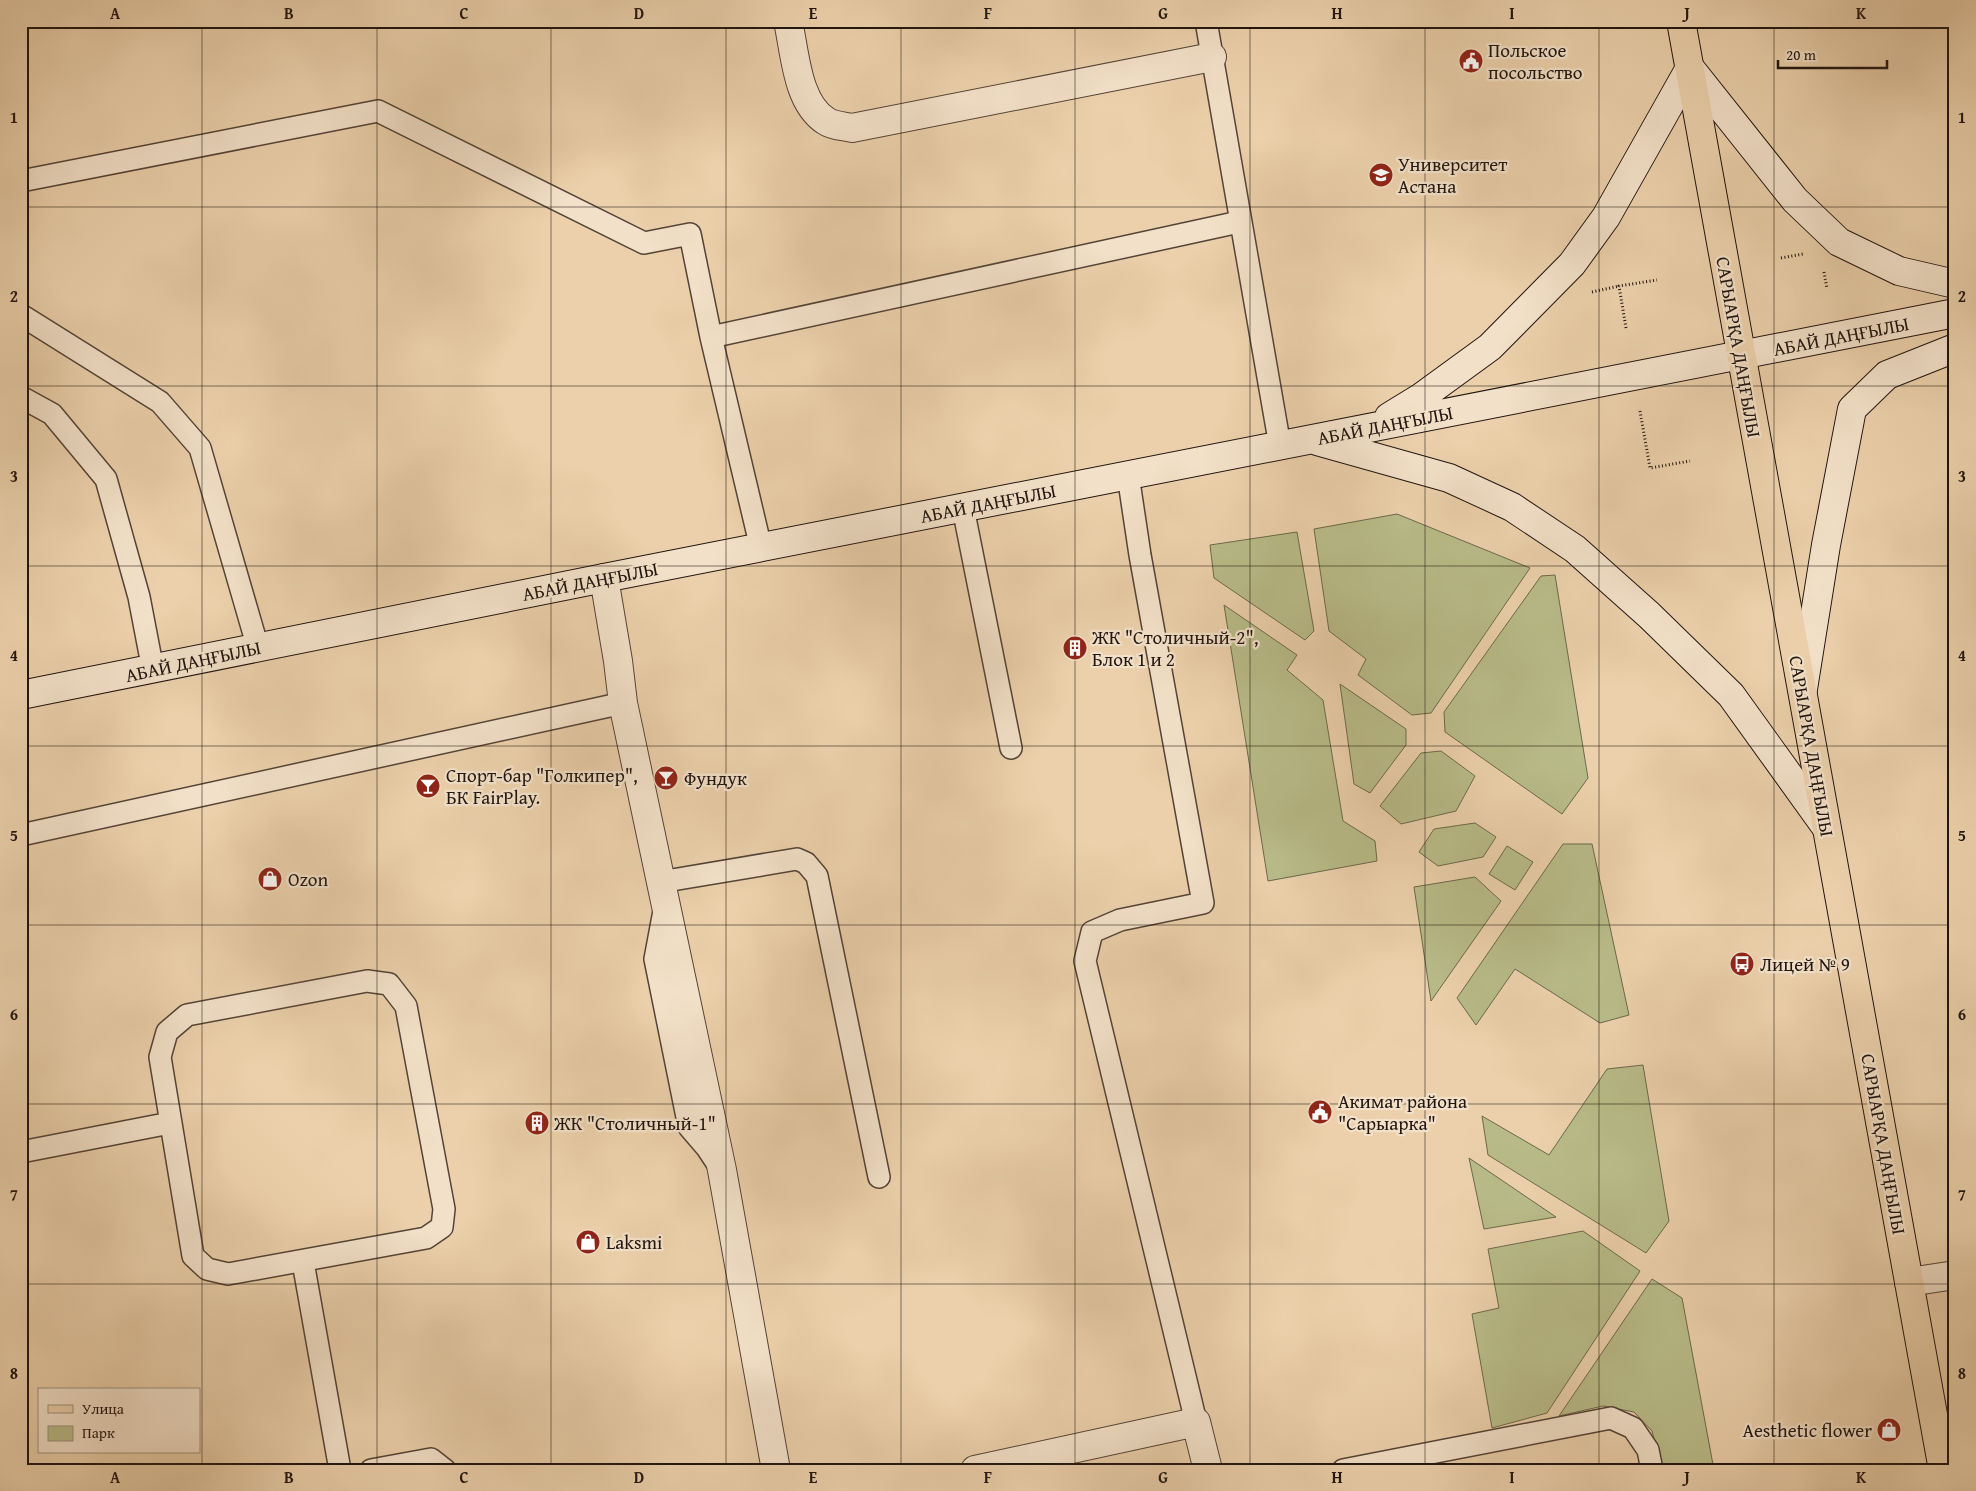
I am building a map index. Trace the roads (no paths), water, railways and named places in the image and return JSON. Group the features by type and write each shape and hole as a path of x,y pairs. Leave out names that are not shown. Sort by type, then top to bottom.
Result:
{"main road":[{"name":"САРЫАРҚА ДАҢҒЫЛЫ","path":"1681,21 1740,356 1943,1470"}],"street":[{"path":"788,21 802,89 813,111 828,123 852,128 1212,57"},
{"path":"1370,428 1420,398 1490,347 1572,264 1606,217 1690,68 1795,200 1839,242 1899,271 1955,284"},
{"name":"АБАЙ ДАҢҒЫЛЫ","path":"21,695 604,578 1955,313"},
{"path":"1802,695 1826,544 1852,409 1887,376 1955,348"},
{"path":"1311,439 1448,478 1512,507 1575,549 1648,615 1731,695 1826,828"},
{"path":"604,578 623,703 722,1170 776,1470"},
{"path":"1909,1282 1955,1275"},
{"path":"975,1470 1196,1422 1208,1470"}],"lane":[{"path":"1206,21 1239,222 1280,446"},
{"path":"21,182 378,111 644,243 690,234 711,337 761,548"},
{"path":"711,337 1239,222"},
{"path":"21,316 160,402 200,448 258,648"},
{"path":"21,397 52,414 106,479 139,597 153,670"},
{"path":"1128,476 1140,555 1203,903 1120,920 1092,932 1085,961 1196,1422"},
{"path":"963,508 1011,748"},
{"path":"21,835 623,703"},
{"path":"663,893 797,859 806,863 817,876 879,1177"},
{"path":"368,981 389,984 406,1006 444,1209 442,1227 426,1238 303,1262 228,1274 208,1269 193,1256 170,1123 160,1057 168,1032 186,1015 368,981"},
{"path":"21,1152 170,1123"},
{"path":"303,1262 340,1470"},
{"path":"1343,1470 1611,1418 1633,1428 1648,1450 1652,1470"},
{"path":"371,1470 431,1459 445,1470"}],"place":[{"name":"Польское посольство","path":"1471,61"},
{"name":"Университет Астана","path":"1381,175"},
{"name":"ЖК \"Столичный-2\", Блок 1 и 2","path":"1075,648"},
{"name":"Фундук","path":"666,778"},
{"name":"Спорт-бар \"Голкипер\", БК FairPlay.","path":"428,786"},
{"name":"Ozon","path":"270,879"},
{"name":"Лицей № 9","path":"1742,964"},
{"name":"Акимат района \"Сарыарка\"","path":"1320,1112"},
{"name":"ЖК \"Столичный-1\"","path":"537,1123"},
{"name":"Laksmi","path":"588,1242"},
{"name":"Aesthetic flower","path":"1889,1430"}]}
